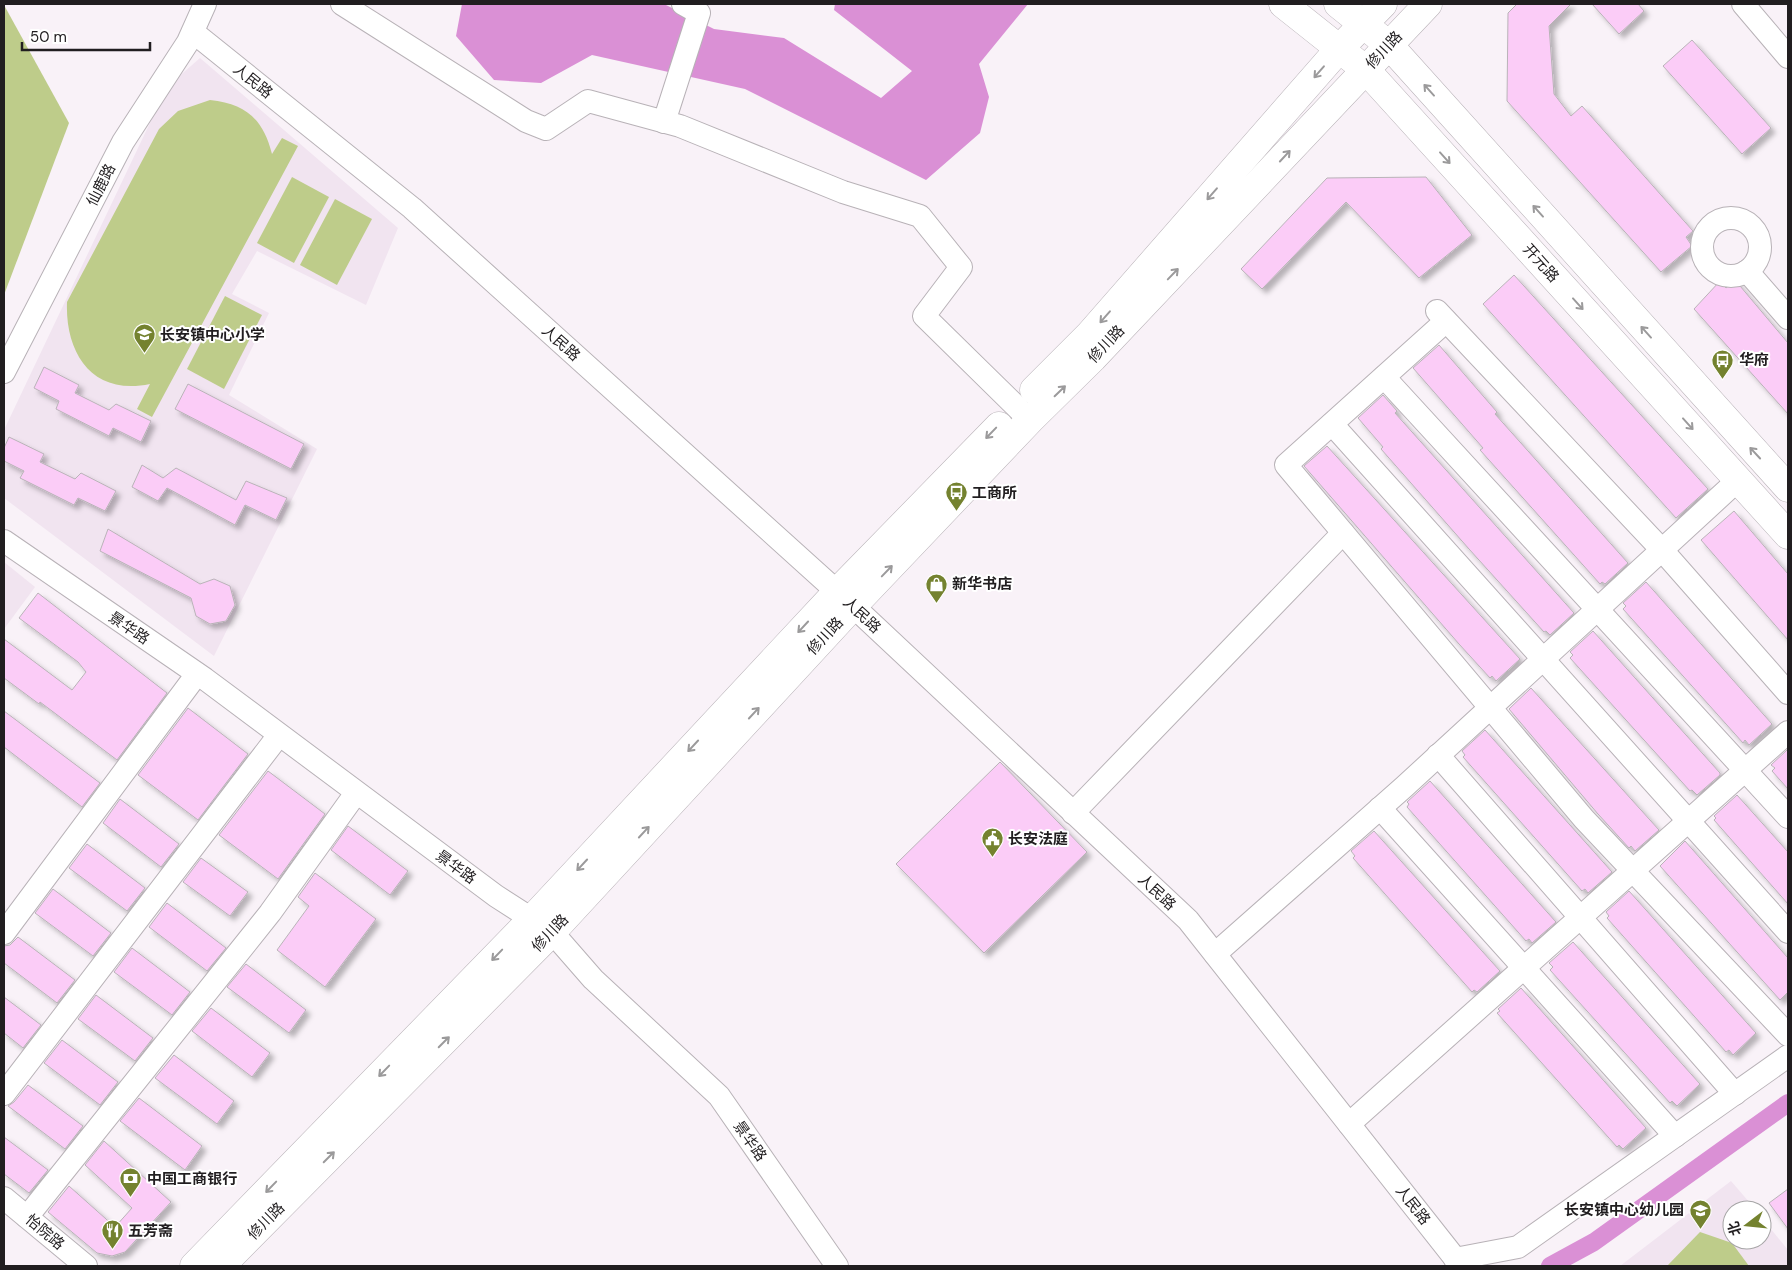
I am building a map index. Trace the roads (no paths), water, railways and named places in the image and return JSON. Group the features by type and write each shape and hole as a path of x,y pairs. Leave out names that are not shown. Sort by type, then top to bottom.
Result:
{"main road":[{"name":"开元路","path":"1283,4 1366,70 1788,535"},
{"path":"1338,4 1389,45 1788,488"},
{"name":"修川路","path":"221,1266 542,926 845,599 1024,413 1089,334 1340,48 1383,4"},
{"name":"修川路","path":"1024,413 1093,358 1428,4"},
{"name":"修川路","path":"194,1266 542,926"}],"street":[{"name":"仙鹿路","path":"4,372 123,142 193,32 205,4"},
{"path":"342,4 526,121 546,129 588,101 664,122 843,192 920,216 961,267 924,316 1024,413"},
{"path":"1743,4 1788,57"},
{"path":"664,122 691,8"},
{"name":"人民路","path":"193,32 412,208 845,599 1188,920 1458,1263"},
{"path":"1747,271 1788,318"},
{"path":"1788,693 1662,550 1441,316 1384,377 1286,465 1584,820 1788,1035"},
{"path":"1384,377 1788,817"},
{"path":"1332,424 1788,932"},
{"path":"1215,954 1380,808 1738,480"},
{"path":"1073,813 1342,533"},
{"name":"景华路","path":"4,541 197,674 496,896 542,926 593,979 719,1096 837,1266"},
{"path":"5,928 197,674"},
{"path":"1349,1124 1788,732"},
{"path":"4,1094 279,735"},
{"path":"1438,755 1735,1094"},
{"path":"27,1217 270,913 356,793"},
{"path":"1380,808 1675,1136"},
{"path":"1458,1263 1518,1247 1788,1056"},
{"name":"怡院路","path":"4,1198 86,1266"}],"waterway":[{"path":"1550,1266 1594,1242 1788,1103"}],"place":[{"name":"长安镇中心小学","path":"144,354"},
{"name":"华府","path":"1723,379"},
{"name":"工商所","path":"956,512"},
{"name":"新华书店","path":"936,603"},
{"name":"长安法庭","path":"992,858"},
{"name":"中国工商银行","path":"131,1198"},
{"name":"长安镇中心幼儿园","path":"1700,1229"},
{"name":"五芳斋","path":"112,1250"}]}
